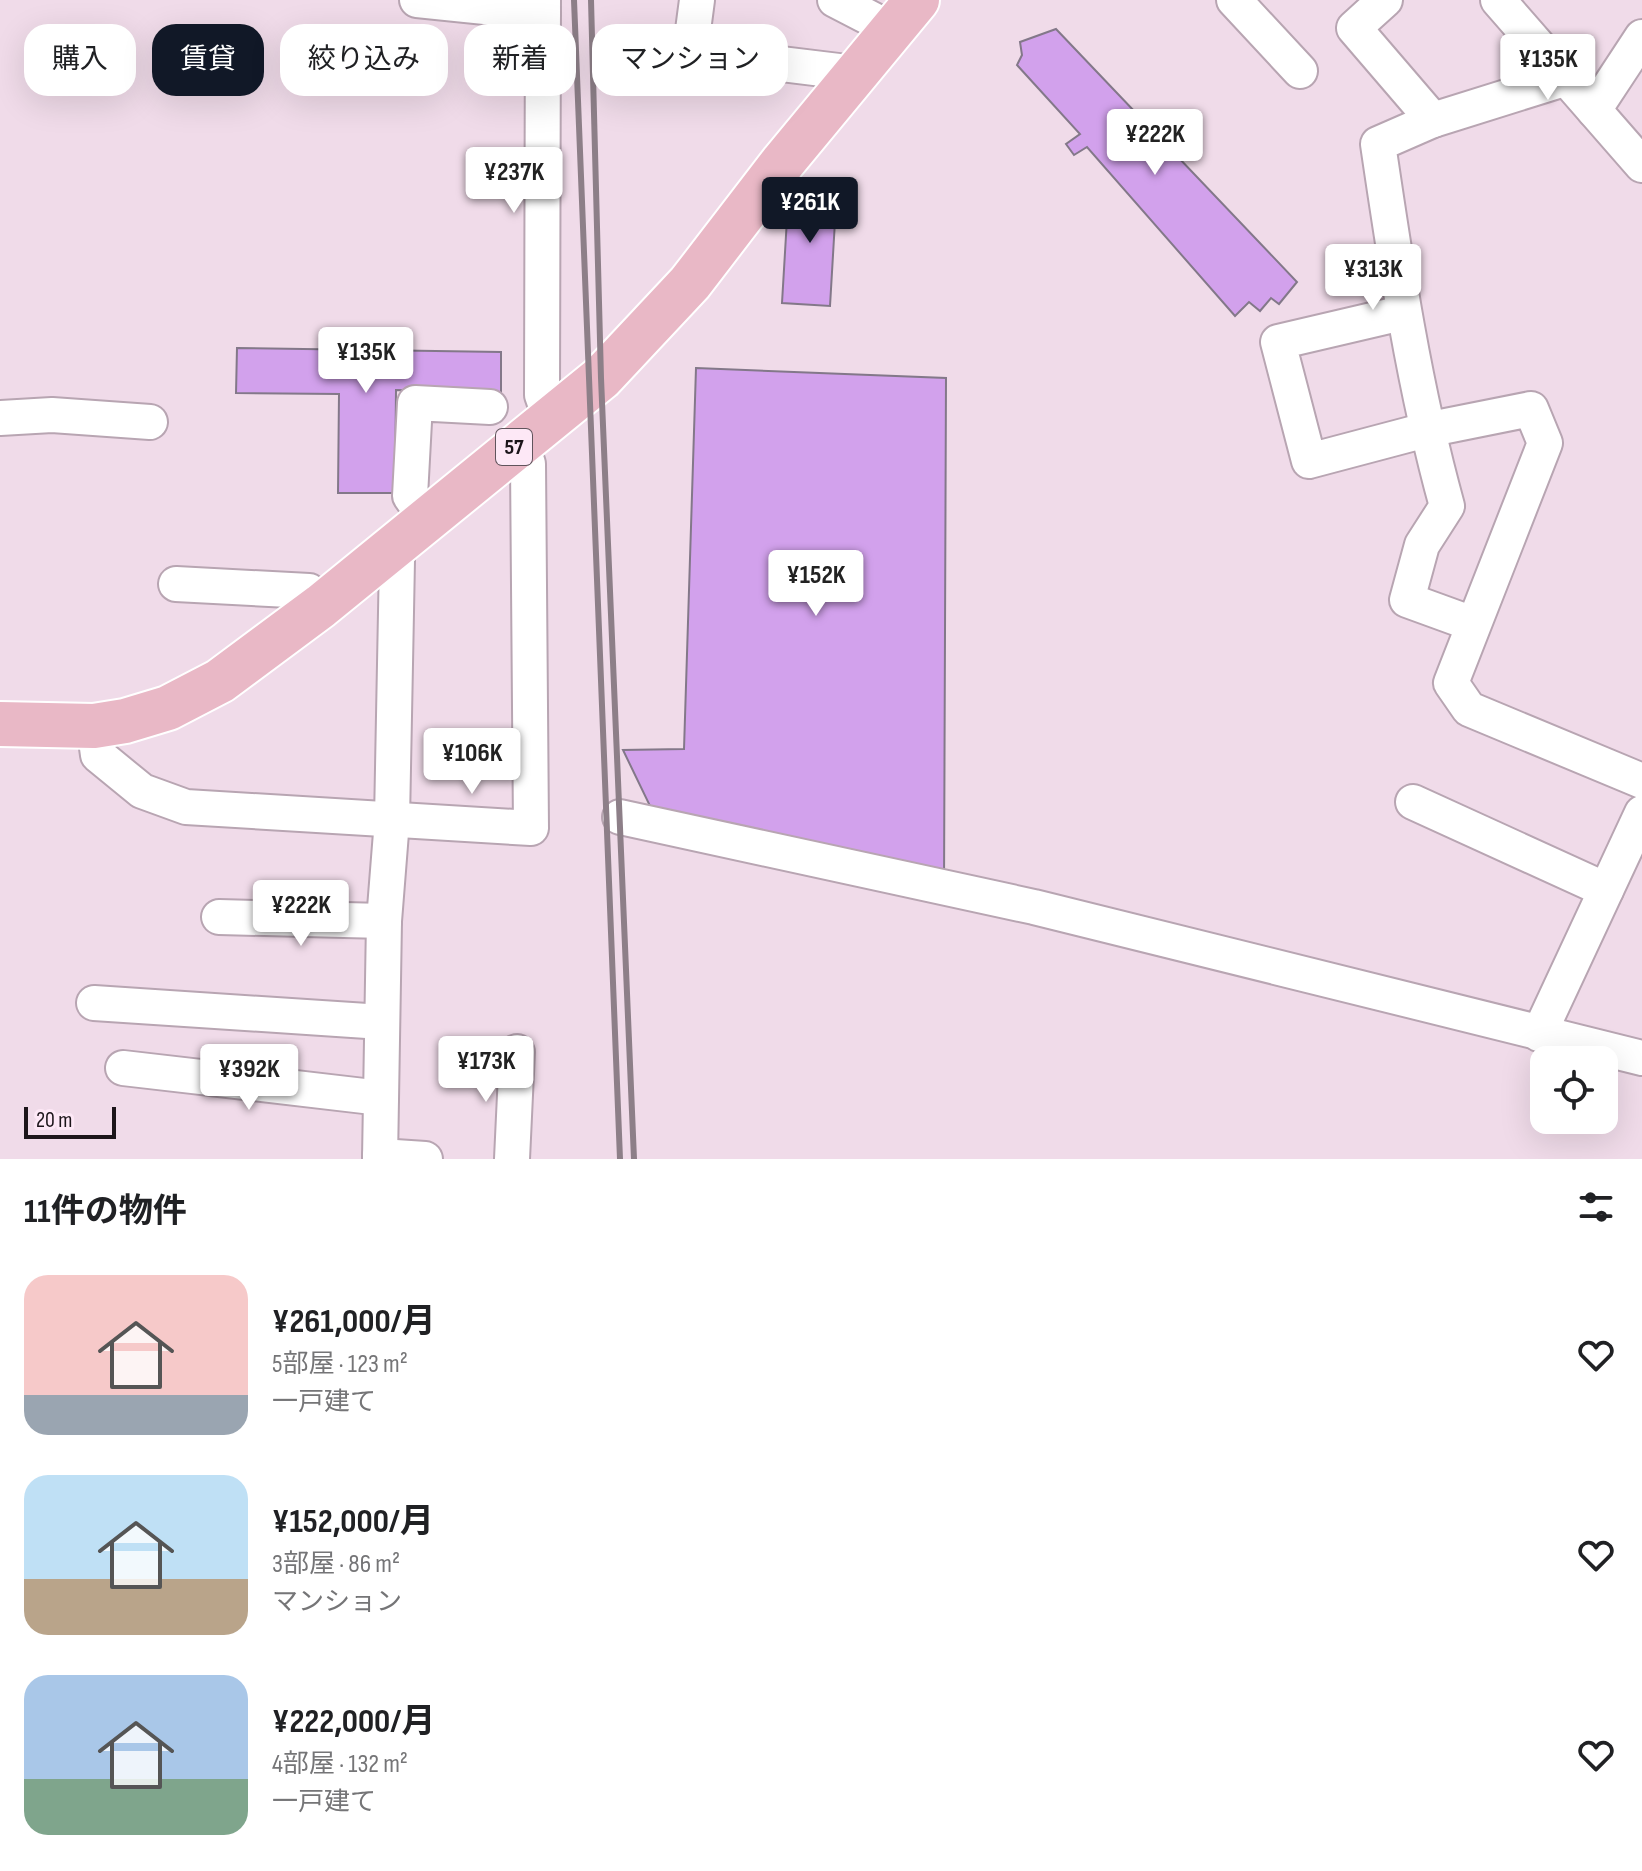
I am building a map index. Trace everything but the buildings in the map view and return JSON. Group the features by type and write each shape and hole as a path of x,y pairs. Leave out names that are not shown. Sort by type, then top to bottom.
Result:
{"main road":[{"name":"57","path":"0,724 94,726 125,721 168,708 207,688 321,606 601,378 690,283 904,14"}],"street":[{"path":"94,726 98,755 142,791 186,807 531,828 528,464 542,395 543,7 417,0"},
{"path":"697,0 690,53 855,73"},
{"path":"835,0 904,14"},
{"path":"1234,0 1300,71"},
{"path":"1385,0 1354,28 1433,120"},
{"path":"1498,0 1642,165"},
{"path":"1594,110 1642,37"},
{"path":"1473,624 1407,600 1422,545 1447,506 1426,430 1402,313 1378,144 1433,120 1567,78"},
{"path":"1402,313 1278,342 1309,461 1426,430 1531,409 1545,443 1451,683 1469,709 1642,781"},
{"path":"427,520 410,496 415,403 490,407"},
{"path":"0,418 52,415 150,422"},
{"path":"391,550 397,560 392,820 384,921 380,1157 425,1159"},
{"path":"176,584 309,591 321,606"},
{"path":"1413,802 1606,890"},
{"path":"1539,1034 1642,813"},
{"path":"620,817 1034,907 1642,1058"},
{"path":"219,917 384,921"},
{"path":"94,1003 382,1022"},
{"path":"512,1159 517,1052"},
{"path":"123,1068 381,1098"}],"railway":[{"path":"574,0 620,1159"},
{"path":"591,0 601,378 634,1159"}]}
